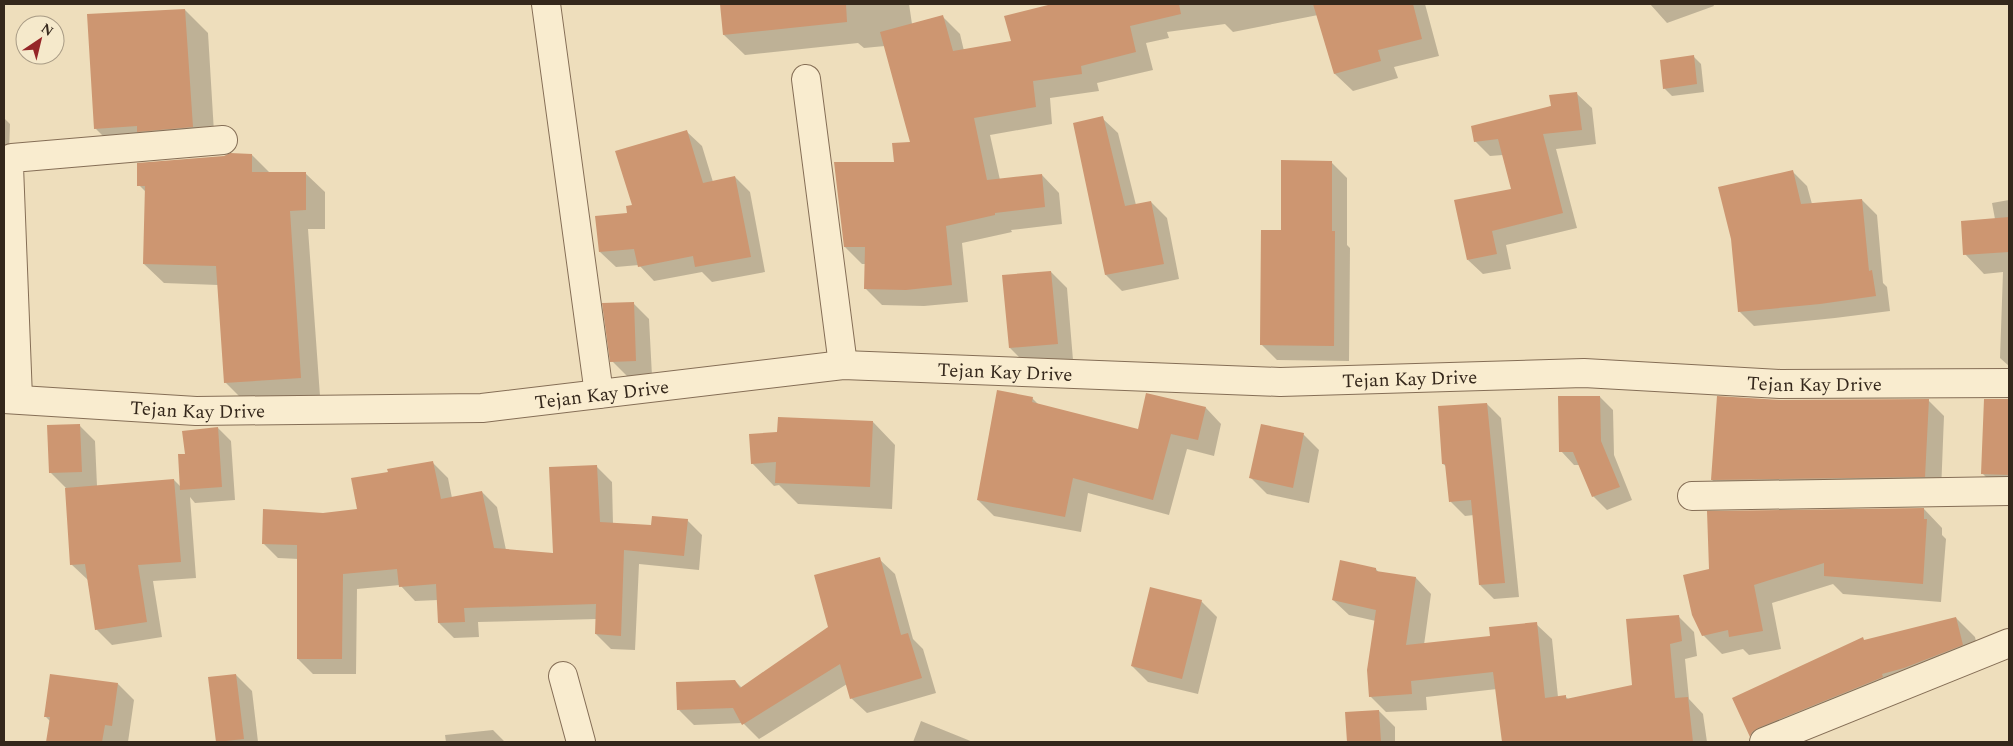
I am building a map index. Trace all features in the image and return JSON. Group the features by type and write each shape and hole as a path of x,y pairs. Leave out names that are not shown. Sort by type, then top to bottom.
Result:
{"street":[{"path":"546,4 599,394"},
{"path":"806,79 843,365"},
{"path":"11,398 8,166 12,158 223,140"},
{"name":"Tejan Kay Drive","path":"11,398 206,411 482,408 843,365 1280,382 1584,373 1780,384 2009,383"},
{"path":"1692,496 2009,491"},
{"path":"1764,742 2009,644"},
{"path":"563,676 581,742"}],"building":[{"path":"720,4 846,4 847,22 723,35"},
{"path":"1052,4 1179,4 1181,14 1130,26 1136,52 1081,66 1082,74 1033,81 1036,107 974,118 987,180 1042,174 1045,207 995,213 995,215 946,226 952,285 906,290 864,289 865,247 844,247 834,162 894,162 892,143 910,142 880,32 943,15 953,51 1011,41 1004,16"},
{"path":"1313,4 1413,4 1422,39 1378,50 1381,61 1334,74"},
{"path":"185,9 193,127 137,132 137,126 94,129 87,14"},
{"path":"1694,55 1697,84 1663,89 1660,60"},
{"path":"1577,92 1582,130 1543,134 1563,213 1492,231 1497,254 1467,260 1454,200 1511,189 1498,139 1474,142 1471,126 1551,106 1549,95"},
{"path":"1103,116 1125,206 1151,201 1164,264 1105,275 1073,123"},
{"path":"687,130 703,183 735,176 751,257 695,267 693,256 638,267 634,249 599,252 595,216 627,213 626,206 632,205 615,151"},
{"path":"230,153 252,154 252,172 306,172 306,210 290,211 301,378 224,383 216,266 143,264 145,186 137,186 137,163 224,156"},
{"path":"1281,160 1332,161 1332,231 1335,231 1334,346 1260,345 1261,230 1281,230"},
{"path":"1793,170 1801,204 1862,199 1869,271 1872,270 1876,296 1738,312 1731,239 1718,187"},
{"path":"2009,217 2009,252 1963,255 1961,221"},
{"path":"1051,271 1058,344 1009,348 1002,275"},
{"path":"634,302 636,361 610,362 602,303"},
{"path":"997,390 1033,397 1032,402 1138,429 1146,393 1206,407 1198,440 1171,434 1153,500 1073,478 1065,517 977,500"},
{"path":"1558,396 1600,396 1601,441 1620,487 1592,497 1573,452 1559,452"},
{"path":"1717,396 1780,400 1929,399 1925,477 1711,480"},
{"path":"1984,399 2009,399 2009,475 1981,474"},
{"path":"1487,403 1505,583 1479,585 1471,500 1449,502 1445,464 1442,464 1438,406"},
{"path":"778,417 873,421 870,487 775,483 776,462 751,464 749,434 777,432"},
{"path":"80,424 82,472 49,473 47,425"},
{"path":"1261,424 1304,433 1293,488 1249,478"},
{"path":"218,427 222,487 180,490 178,454 185,454 182,431"},
{"path":"433,461 441,499 482,491 494,548 553,553 549,467 597,465 600,522 651,525 652,516 688,519 684,556 624,550 621,636 595,634 596,604 464,608 465,622 438,623 436,584 399,587 397,569 343,574 342,659 297,659 297,545 262,544 263,509 323,513 357,509 351,478 388,472 387,469"},
{"path":"174,479 181,562 138,565 147,622 95,630 85,564 70,565 65,488"},
{"path":"1924,508 1924,519 1927,519 1923,584 1824,576 1824,563 1754,585 1763,631 1729,637 1728,630 1702,636 1692,615 1683,575 1709,569 1707,511"},
{"path":"880,557 901,635 908,633 922,678 850,699 840,664 742,725 733,708 677,710 676,682 735,680 740,688 828,627 814,575"},
{"path":"1340,560 1376,568 1376,571 1416,577 1406,645 1490,636 1489,627 1537,622 1545,698 1566,695 1566,699 1632,685 1626,619 1679,615 1682,641 1670,644 1675,698 1688,697 1693,742 1502,742 1493,672 1411,681 1412,694 1369,697 1367,670 1376,610 1332,600"},
{"path":"1150,587 1202,600 1182,679 1131,666"},
{"path":"1956,617 1963,645 1904,668 1882,674 1883,677 1758,728 1752,732 1750,737 1732,698 1863,637 1864,640"},
{"path":"50,674 118,683 112,726 105,725 102,742 46,742 50,717 44,717"},
{"path":"236,674 244,739 216,742 208,677"},
{"path":"1379,710 1381,742 1347,742 1345,712"}]}
